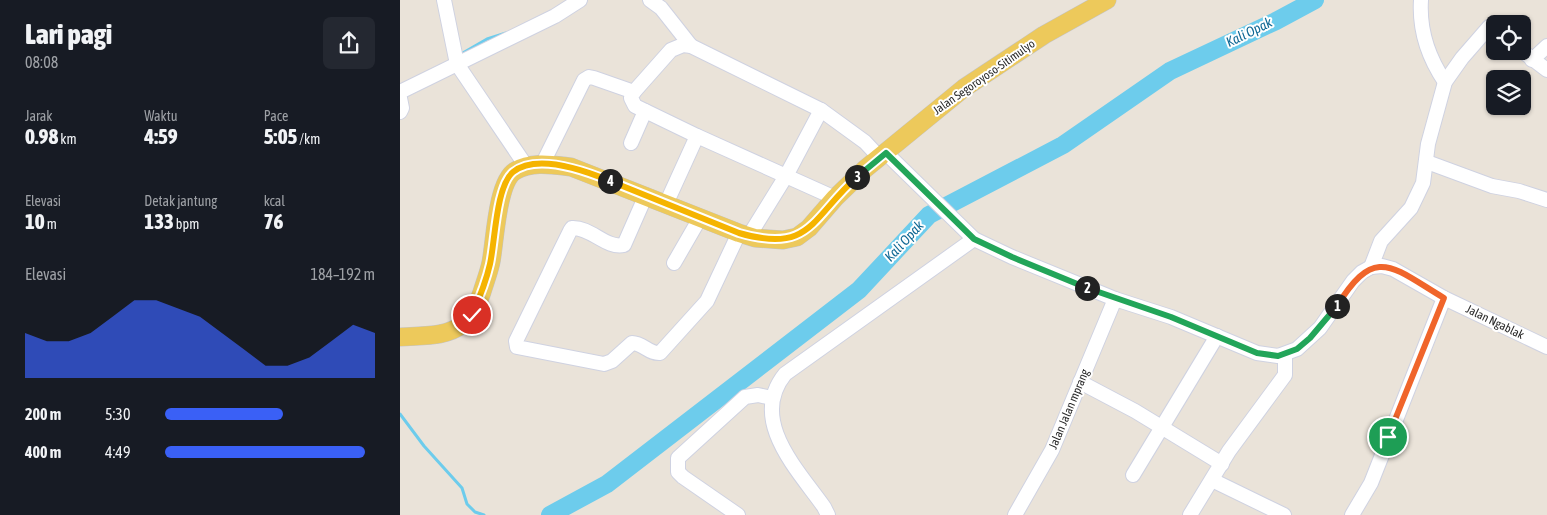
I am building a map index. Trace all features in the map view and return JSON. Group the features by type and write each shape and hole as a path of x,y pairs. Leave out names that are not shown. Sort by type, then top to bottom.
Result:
{"main road":[{"name":"Jalan Segoroyoso-Sitimulyo","path":"534,165 572,167 744,235 783,240 797,236 809,228 835,198 883,155 964,88 1044,35 1107,0"},
{"path":"400,337 449,332 464,324 472,315 490,265 501,198 506,181 513,172 534,165"}],"street":[{"path":"444,0 457,64 534,165 584,80 589,77 594,78 634,92"},
{"path":"400,92 555,16 580,0"},
{"path":"650,0 661,8 691,46"},
{"path":"1421,0 1419,21 1425,43 1433,65 1446,82"},
{"path":"835,198 645,111 632,102 631,98 634,92 671,50 683,45 691,46 821,110 883,155 920,185 974,239 1114,300 1171,317 1257,353 1285,355 1310,338 1332,312 1353,281 1371,267 1381,241 1411,208 1423,183 1428,144 1446,82 1475,41 1486,30"},
{"path":"1531,53 1547,46"},
{"path":"1531,58 1547,70"},
{"path":"400,98 402,108 400,112"},
{"path":"646,195 624,245 614,245 581,229 572,228 570,230 516,341 517,347 604,364 612,361 632,343 639,343 652,352 660,353 707,302 744,235 786,176 821,110"},
{"path":"631,143 645,111"},
{"path":"666,204 697,136"},
{"path":"1427,162 1492,186 1519,191 1547,200"},
{"path":"674,263 700,218"},
{"path":"828,515 780,443 772,417 772,398 775,388 785,374 974,239"},
{"name":"Jalan Ngablak","path":"1371,267 1382,266 1393,269 1444,298 1547,347"},
{"path":"1352,515 1371,483 1444,298"},
{"name":"Jalan Jalan mprang","path":"1015,515 1052,450 1114,300"},
{"path":"1133,475 1160,427 1217,336"},
{"path":"1190,515 1232,447 1285,375 1285,355"},
{"path":"1080,382 1222,464"},
{"path":"738,515 683,477 678,472 678,458 745,398 758,394 772,398"},
{"path":"1212,480 1284,515"}],"waterway":[{"name":"Kali Opak","path":"550,515 607,484 859,290 929,215 1063,145 1170,71 1276,21 1315,0"},
{"path":"461,54 487,39 506,33"},
{"path":"400,414 424,446 462,488 467,504 475,512 484,515"}],"route":[{"path":"472,315 490,265 501,198 506,181 513,172 526,166 554,165 572,167 592,173 739,233 755,238 783,240 797,236 809,228 848,185 886,153 974,239 1114,300 1171,317 1267,356 1285,355 1297,349 1310,338 1320,328 1353,281 1362,272 1371,267 1382,266 1393,269 1410,278 1444,298 1388,437"}]}
